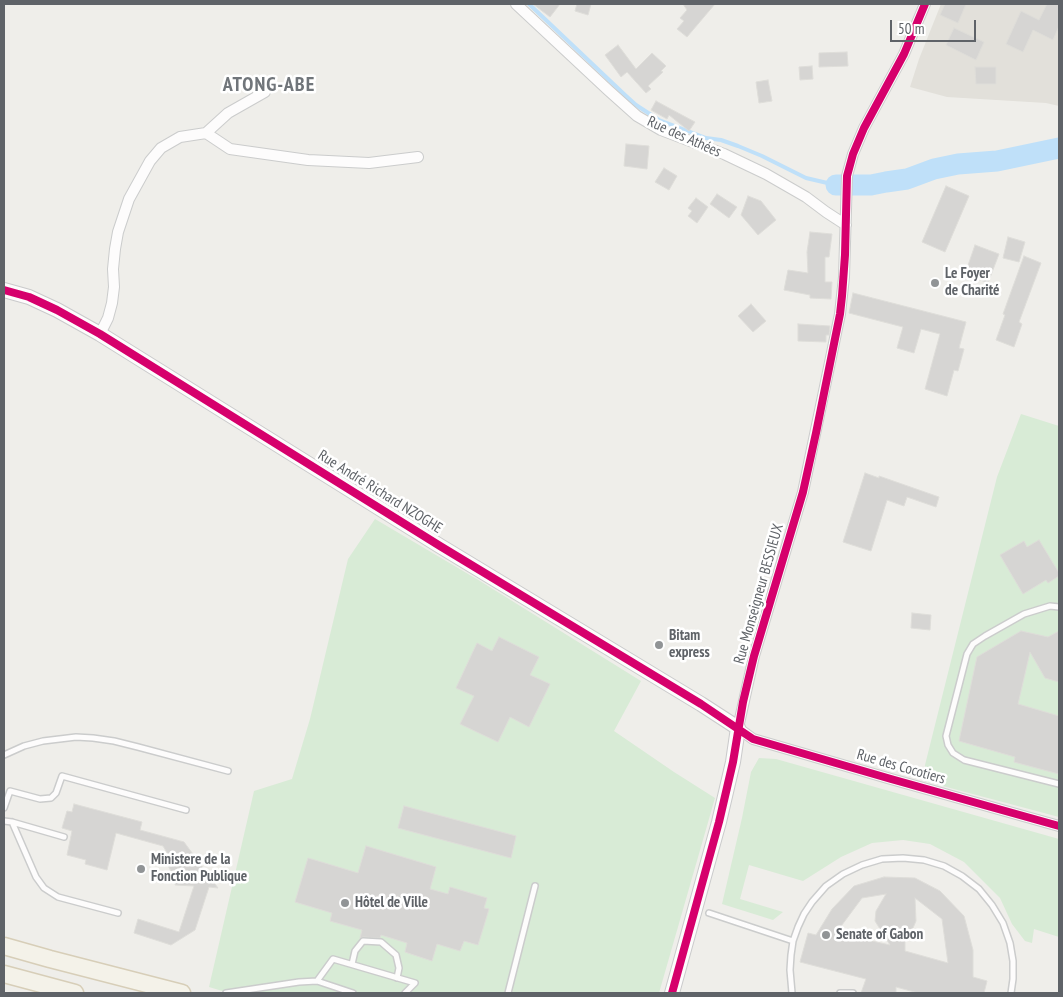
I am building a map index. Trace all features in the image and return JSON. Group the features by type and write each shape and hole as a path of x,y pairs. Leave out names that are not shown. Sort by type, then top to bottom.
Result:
{"main road":[{"path":"4,946 182,993"},
{"path":"4,970 21,979"},
{"path":"4,974 75,993"}],"street":[{"name":"Rue des Athées","path":"516,4 637,116 660,130 724,154 766,174 806,197 846,225"},
{"name":"Rue Monseigneur BESSIEUX","path":"672,993 719,822 754,656 803,492 814,442 840,314 844,277 847,176 853,154 864,128 904,54 925,4"},
{"path":"206,134 228,113 266,92"},
{"path":"100,334 108,318 112,303 115,249 118,232 129,199 150,161 161,148 180,137 206,134 230,148 308,160 369,163 418,156"},
{"name":"Rue André Richard NZOGHE","path":"4,290 29,297 100,334 738,728"},
{"name":"Rue des Cocotiers","path":"738,728 753,739 1059,826"}],"lane":[{"path":"1059,607 1050,606 1024,614 973,644 967,654 946,736 948,745 953,753 964,760 1059,784"},
{"path":"4,755 24,746 43,741 76,737 93,738 114,741 228,771"},
{"path":"4,808 10,791 40,799 51,798 56,793 62,776 186,810"},
{"path":"4,821 64,836"},
{"path":"12,822 36,877 44,888 58,897 118,913"},
{"path":"792,993 790,970 793,941 804,914 812,902 826,886 843,874 862,865 882,859 903,858 924,860 944,866 962,876 979,889 992,905 1003,923 1010,943 1013,961 1011,993"},
{"path":"508,993 535,886"},
{"path":"709,913 793,941"},
{"path":"352,964 355,951 363,941 381,942 396,955 400,968 397,978"},
{"path":"316,981 333,958 415,983 405,993"},
{"path":"226,993 316,981 353,993"},
{"path":"840,993 853,993"}],"shaded area":[{"path":"941,4 1059,4 1059,106 1046,103 947,97 910,87"}],"green space":[{"path":"1021,414 1059,426 1059,817 924,781 925,765 997,477"},
{"path":"375,519 480,581 641,681 614,731 715,798 659,993 229,993 209,987 254,791 292,779 310,719 348,559"},
{"path":"759,758 776,759 1059,839 1059,937 1034,929 1032,943 1025,941 1012,924 1000,898 964,862 930,844 903,840 872,843 841,857 803,881 749,865 740,899 783,912 773,920 722,904 751,772"}],"building":[{"path":"533,4 560,4 550,17"},
{"path":"577,4 591,4 588,15 575,11"},
{"path":"683,4 715,4 687,37 677,29 684,21 680,18 687,10"},
{"path":"945,4 966,4 958,23 940,15"},
{"path":"1047,4 1059,4 1059,26 1053,40 1033,30 1023,52 1006,44 1021,11 1039,20"},
{"path":"954,28 984,42 976,60 946,45"},
{"path":"618,45 636,69 652,53 666,66 661,71 663,72 648,86 651,89 646,93 627,72 621,77 605,55"},
{"path":"847,52 848,66 819,67 819,53"},
{"path":"812,66 813,79 800,80 799,67"},
{"path":"975,67 996,67 996,84 976,84"},
{"path":"768,80 772,101 759,103 756,82"},
{"path":"656,101 695,122 689,131 669,115 667,119 651,110"},
{"path":"626,144 649,146 647,169 624,166"},
{"path":"664,168 677,176 669,190 655,182"},
{"path":"946,186 969,196 945,252 922,242"},
{"path":"717,194 737,207 729,218 710,204"},
{"path":"748,196 761,201 776,220 758,235 741,215"},
{"path":"696,198 708,207 697,223 688,216 692,211 688,208"},
{"path":"810,232 832,234 829,257 825,257 825,282 832,282 831,299 810,298 810,295 784,290 788,270 808,273 807,252"},
{"path":"1008,237 1025,242 1019,262 1003,258"},
{"path":"975,245 999,254 988,283 965,274"},
{"path":"1024,256 1041,263 1019,322 1022,324 1014,347 996,340 1005,315 1003,314"},
{"path":"853,293 966,322 959,348 964,349 958,371 954,370 947,396 925,389 940,334 921,329 914,353 897,348 903,327 849,313"},
{"path":"751,304 766,321 753,332 738,316"},
{"path":"798,324 830,326 829,335 826,335 826,342 798,341"},
{"path":"865,473 939,497 936,507 907,497 904,506 887,500 871,551 843,542"},
{"path":"1039,540 1059,576 1048,583 1046,580 1023,594 1000,555 1024,541 1027,547"},
{"path":"912,613 931,615 930,630 911,628"},
{"path":"1021,631 1048,637 1059,631 1059,682 1045,678 1030,652 1018,704 1059,716 1059,774 1014,762 1015,757 959,741 977,657"},
{"path":"499,637 539,657 530,675 550,684 529,727 510,717 498,742 460,724 474,696 456,688 477,643 492,651"},
{"path":"74,804 142,822 140,830 184,842 218,888 209,887 195,930 171,945 134,933 138,919 179,932 194,886 175,885 176,880 167,864 172,861 163,846 116,833 107,870 85,864 86,860 67,855 72,831 62,828 67,811 72,812"},
{"path":"404,806 516,836 511,858 398,828"},
{"name":"Hôtel de Ville","path":"366,846 436,867 430,889 448,894 450,887 487,898 484,908 489,909 478,945 464,941 460,951 437,944 432,961 405,952 407,943 381,935 380,938 360,938 362,930 330,921 332,913 295,902 308,858 358,873"},
{"name":"Senate of Gabon","path":"884,877 915,878 940,891 964,916 973,950 973,977 987,981 984,993 918,993 896,987 896,993 861,993 866,979 800,962 808,933 816,935 832,909 854,886","holes":["886,894 876,911 875,921 890,945 836,933 862,898","915,898 942,919 948,963 905,951 905,935 913,928 916,921"]}],"waterway":[{"path":"529,4 636,105 659,120 706,138 721,140 738,146 806,178 836,185"},
{"path":"836,185 871,185 907,179 934,169 958,164 997,161 1059,148"}],"cycle path":[{"path":"672,993 719,822 754,656 803,492 816,433 840,314 845,255 847,176 853,154 864,128 904,54 925,4"},
{"path":"4,290 29,297 100,334 440,546 701,704 753,739 1059,826"}],"place":[{"name":"Le Foyer de Charité","path":"935,283"},
{"name":"Bitam express","path":"659,645"},
{"name":"Ministere de la Fonction Publique","path":"141,869"},
{"name":"Hôtel de Ville","path":"345,903"},
{"name":"Senate of Gabon","path":"826,935"}],"district":[{"name":"ATONG-ABE","path":"269,85"}]}
